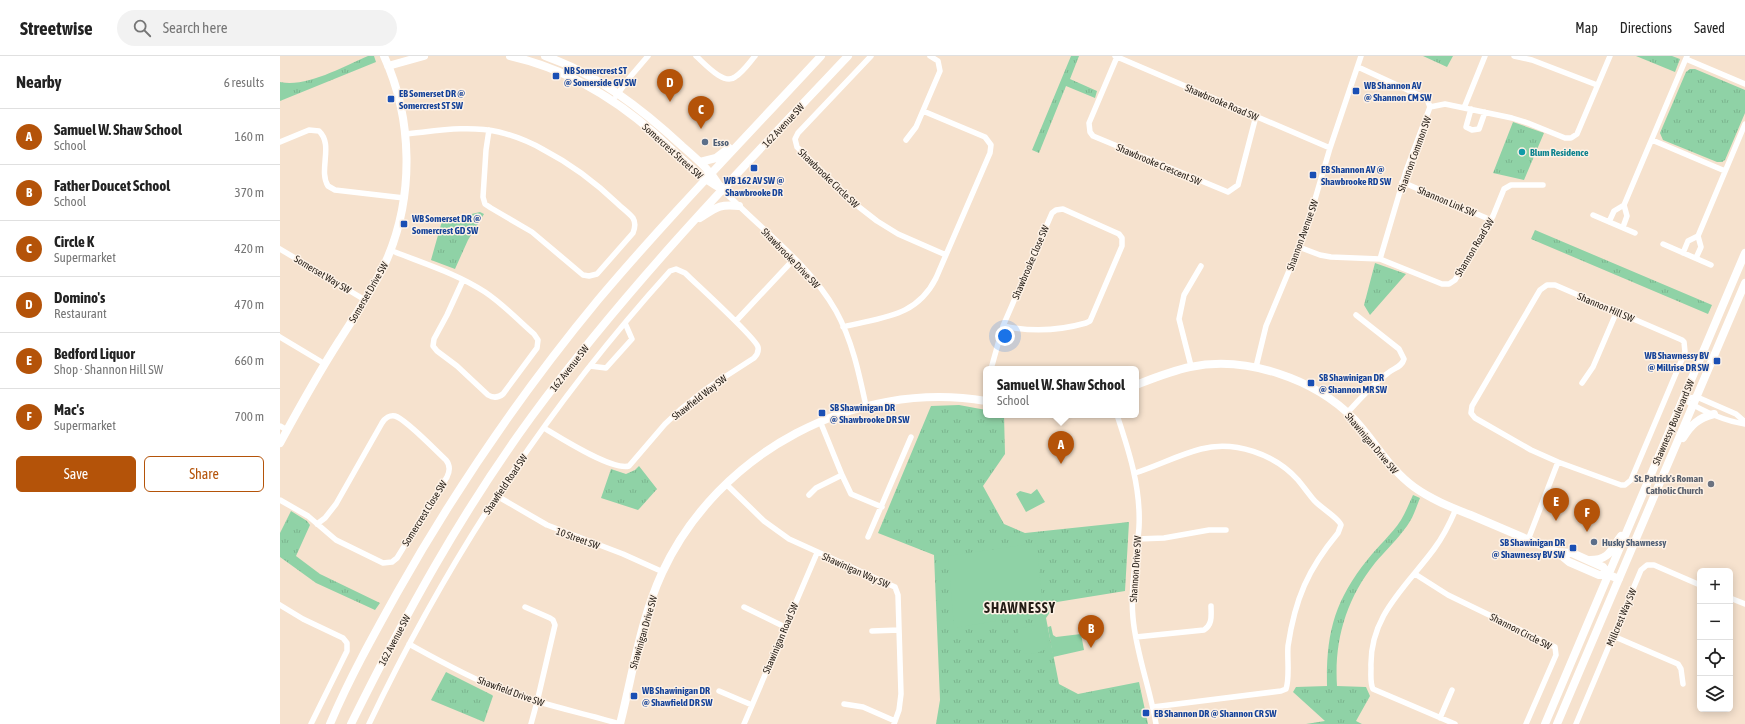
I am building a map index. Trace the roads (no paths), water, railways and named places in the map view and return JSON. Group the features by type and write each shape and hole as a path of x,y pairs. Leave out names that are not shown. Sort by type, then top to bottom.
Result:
{"main road":[{"name":"Somerset Drive SW","path":"280,443 283,428 325,364 379,276 397,229 404,198 406,159 405,134 398,97 385,56"},
{"path":"388,66 424,56"},
{"name":"Somercrest Street SW","path":"510,56 546,66 570,77 613,102 653,132 705,180 722,189"},
{"name":"Somercrest Street SW","path":"548,56 618,94 659,125 711,173 722,189"},
{"name":"162 Avenue SW","path":"330,724 377,629 424,545 473,467 522,397 576,328 650,240 821,56"},
{"name":"162 Avenue SW","path":"351,724 393,640 438,559 512,445 557,383 600,329 688,227 848,56"},
{"path":"700,162 716,158 746,136"},
{"path":"688,227 722,205 739,206"},
{"name":"Shawnessy Boulevard SW","path":"1545,724 1745,253"},
{"name":"Shawnessy Boulevard SW","path":"1557,724 1745,283"},
{"name":"Shawinigan Drive SW","path":"1139,384 1191,366 1221,364 1256,367 1302,383 1324,395 1347,413 1366,433 1388,463 1405,480 1427,496 1557,552 1569,562 1599,576 1609,575 1619,579"},
{"name":"Shawinigan Drive SW","path":"620,724 645,616 663,572 670,557 694,521 726,484 752,461 774,446 820,421 866,406 921,397 983,399"},
{"path":"1669,461 1695,421 1703,416 1714,414"},
{"path":"1587,560 1600,560 1604,558 1613,549 1630,524"},
{"name":"Shawinigan Drive SW","path":"1557,552 1572,553 1603,567 1609,575"}],"street":[{"path":"546,66 548,56"},
{"path":"613,102 630,77 648,56"},
{"path":"696,56 722,78 729,80 736,77 755,56"},
{"name":"Shawbrooke Circle SW","path":"871,56 798,133 795,140 797,147 868,215 898,234 946,255"},
{"path":"906,140 916,127 924,111 940,68 938,61 930,56"},
{"name":"Shannon Avenue SW","path":"1256,367 1266,326 1313,209 1330,148 1361,56"},
{"path":"1464,108 1485,56"},
{"path":"1514,56 1532,60 1597,85"},
{"path":"1430,107 1445,104 1485,112 1522,121 1565,138 1571,138 1577,134 1610,56"},
{"name":"Shawbrooke Road SW","path":"1115,57 1330,148"},
{"name":"Shawbrooke Crescent SW","path":"1115,57 1088,127 1094,136 1116,146 1228,192 1238,185 1256,116"},
{"path":"1609,222 1614,211 1624,205 1686,58 1745,84"},
{"name":"Shannon Common SW","path":"1358,67 1423,97 1427,100 1430,107 1402,182 1380,259"},
{"path":"1471,109 1466,126 1472,130 1479,129 1485,112"},
{"path":"843,327 891,316 905,311 915,304 933,284 990,153 991,145 985,137 924,111"},
{"path":"405,134 459,129 490,130 517,138 545,150 589,179 633,218 636,225 633,233 597,274 592,276 583,275 532,232 485,204 483,197 486,150 490,130"},
{"path":"1696,258 1701,247 1698,236 1744,129"},
{"path":"280,142 309,130 319,131 325,141 325,179 328,186 335,190 404,198"},
{"path":"1652,140 1725,171"},
{"name":"Shannon Link SW","path":"1402,182 1491,220"},
{"name":"Shannon Road SW","path":"1299,247 1320,255 1331,257 1380,259 1442,284 1450,284 1455,280 1491,220 1502,192 1507,186 1514,184 1543,185"},
{"name":"Shawbrooke Drive SW","path":"722,189 811,275 823,290 836,311 851,348 866,406"},
{"path":"1623,227 1627,216 1624,205"},
{"name":"Shawbrooke Close SW","path":"992,366 1003,326 1052,213 1056,210 1064,209 1119,234 1122,238 1122,246 1090,320 1086,323 1071,327 1050,330 1032,330 1003,326"},
{"path":"1593,215 1635,232"},
{"path":"1683,253 1688,241 1698,236"},
{"path":"1663,244 1711,265"},
{"name":"Somerset Way SW","path":"280,249 365,300"},
{"path":"390,250 463,280 499,302 534,334 538,340 537,348 503,394 499,397 488,395 433,346 434,339 463,280"},
{"path":"736,321 794,259"},
{"path":"1191,366 1179,319 1184,295 1201,266"},
{"name":"Shawfield Way SW","path":"544,428 587,454 622,467 629,466 665,424 680,410 706,389 756,356 758,350 757,345 736,321 685,273 676,269"},
{"name":"Shawfield Road SW","path":"369,724 409,644 443,582 497,496 544,428 590,366 670,271 676,269"},
{"name":"Shannon Hill SW","path":"1544,286 1555,286 1617,311 1682,340 1686,345 1685,352 1628,483 1621,485 1558,462 1507,437 1475,418 1471,413 1472,406 1540,290 1544,286"},
{"path":"1582,383 1593,367 1617,311"},
{"path":"1347,413 1377,382 1389,372 1400,366 1404,359 1399,349 1356,315"},
{"path":"590,366 606,368 632,339 625,323"},
{"path":"280,337 325,364"},
{"path":"1683,398 1697,397 1736,414 1745,423"},
{"path":"1683,398 1693,405 1714,414 1734,422 1745,423"},
{"name":"Somercrest Close SW","path":"280,500 303,512 331,537 383,563 392,562 397,558 447,477 449,465 446,460 404,422 395,416 388,417 382,422 336,504 318,524"},
{"name":"Shannon Drive SW","path":"1117,418 1129,449 1135,473 1139,514 1132,587 1133,618 1136,638 1156,724"},
{"path":"820,421 851,494 882,507"},
{"path":"868,537 912,438"},
{"path":"1135,473 1202,449 1223,446 1242,449 1263,455 1283,466 1298,479 1316,503 1338,520 1341,525 1338,532 1327,546 1308,576 1298,598 1289,644 1286,689 1281,691 1153,707"},
{"path":"1528,540 1558,462"},
{"path":"809,495 816,488 842,475"},
{"name":"Shawinigan Way SW","path":"726,484 770,526 789,539 817,553 895,587 898,595 901,694 899,710 895,722"},
{"name":"10 Street SW","path":"497,496 547,525 623,554 663,572"},
{"path":"1455,724 1373,689 1371,664 1375,635 1393,600 1436,547 1448,528 1456,509"},
{"path":"1137,539 1164,538 1209,530 1226,530"},
{"name":"Shawinigan Road SW","path":"744,724 817,553"},
{"name":"Millcrest Way SW","path":"1576,724 1642,570 1647,565 1654,566 1697,584"},
{"name":"Shannon Circle SW","path":"1414,574 1448,595 1555,647 1556,655 1526,724"},
{"path":"1733,599 1745,604"},
{"path":"1136,638 1204,630 1210,626 1211,606"},
{"path":"744,607 785,627"},
{"path":"281,608 343,638 347,643 347,650 311,724"},
{"path":"525,608 550,618 556,625 531,724"},
{"path":"872,631 899,630"},
{"path":"1613,636 1678,664 1681,669 1683,684"},
{"name":"Shawfield Drive SW","path":"409,644 479,681 537,702 620,724"},
{"path":"1440,718 1452,690"},
{"path":"719,691 752,705"},
{"path":"844,704 863,707 895,722"}],"place":[{"name":"NB Somercrest ST @ Somerside GV SW","path":"556,76"},
{"name":"WB Shannon AV @ Shannon CM SW","path":"1356,91"},
{"name":"EB Somerset DR @ Somercrest ST SW","path":"391,99"},
{"name":"Domino's","path":"670,102"},
{"name":"Circle K","path":"701,129"},
{"name":"Esso","path":"705,142"},
{"name":"Blum Residence","path":"1522,152"},
{"name":"WB 162 AV SW @ Shawbrooke DR","path":"754,168"},
{"name":"EB Shannon AV @ Shawbrooke RD SW","path":"1313,175"},
{"name":"WB Somerset DR @ Somercrest GD SW","path":"404,224"},
{"name":"WB Shawnessy BV @ Millrise DR SW","path":"1717,361"},
{"name":"SB Shawinigan DR @ Shannon MR SW","path":"1311,383"},
{"name":"SB Shawinigan DR @ Shawbrooke DR SW","path":"822,413"},
{"name":"Samuel W. Shaw School","path":"1061,464"},
{"name":"St. Patrick's Roman Catholic Church","path":"1711,484"},
{"name":"Bedford Liquor","path":"1556,521"},
{"name":"Mac's","path":"1587,532"},
{"name":"Husky Shawnessy","path":"1594,542"},
{"name":"SB Shawinigan DR @ Shawnessy BV SW","path":"1573,548"},
{"name":"Father Doucet School","path":"1091,648"},
{"name":"WB Shawinigan DR @ Shawfield DR SW","path":"634,696"},
{"name":"EB Shannon DR @ Shannon CR SW","path":"1146,713"}],"district":[{"name":"SHAWNESSY","path":"1020,608"}]}
